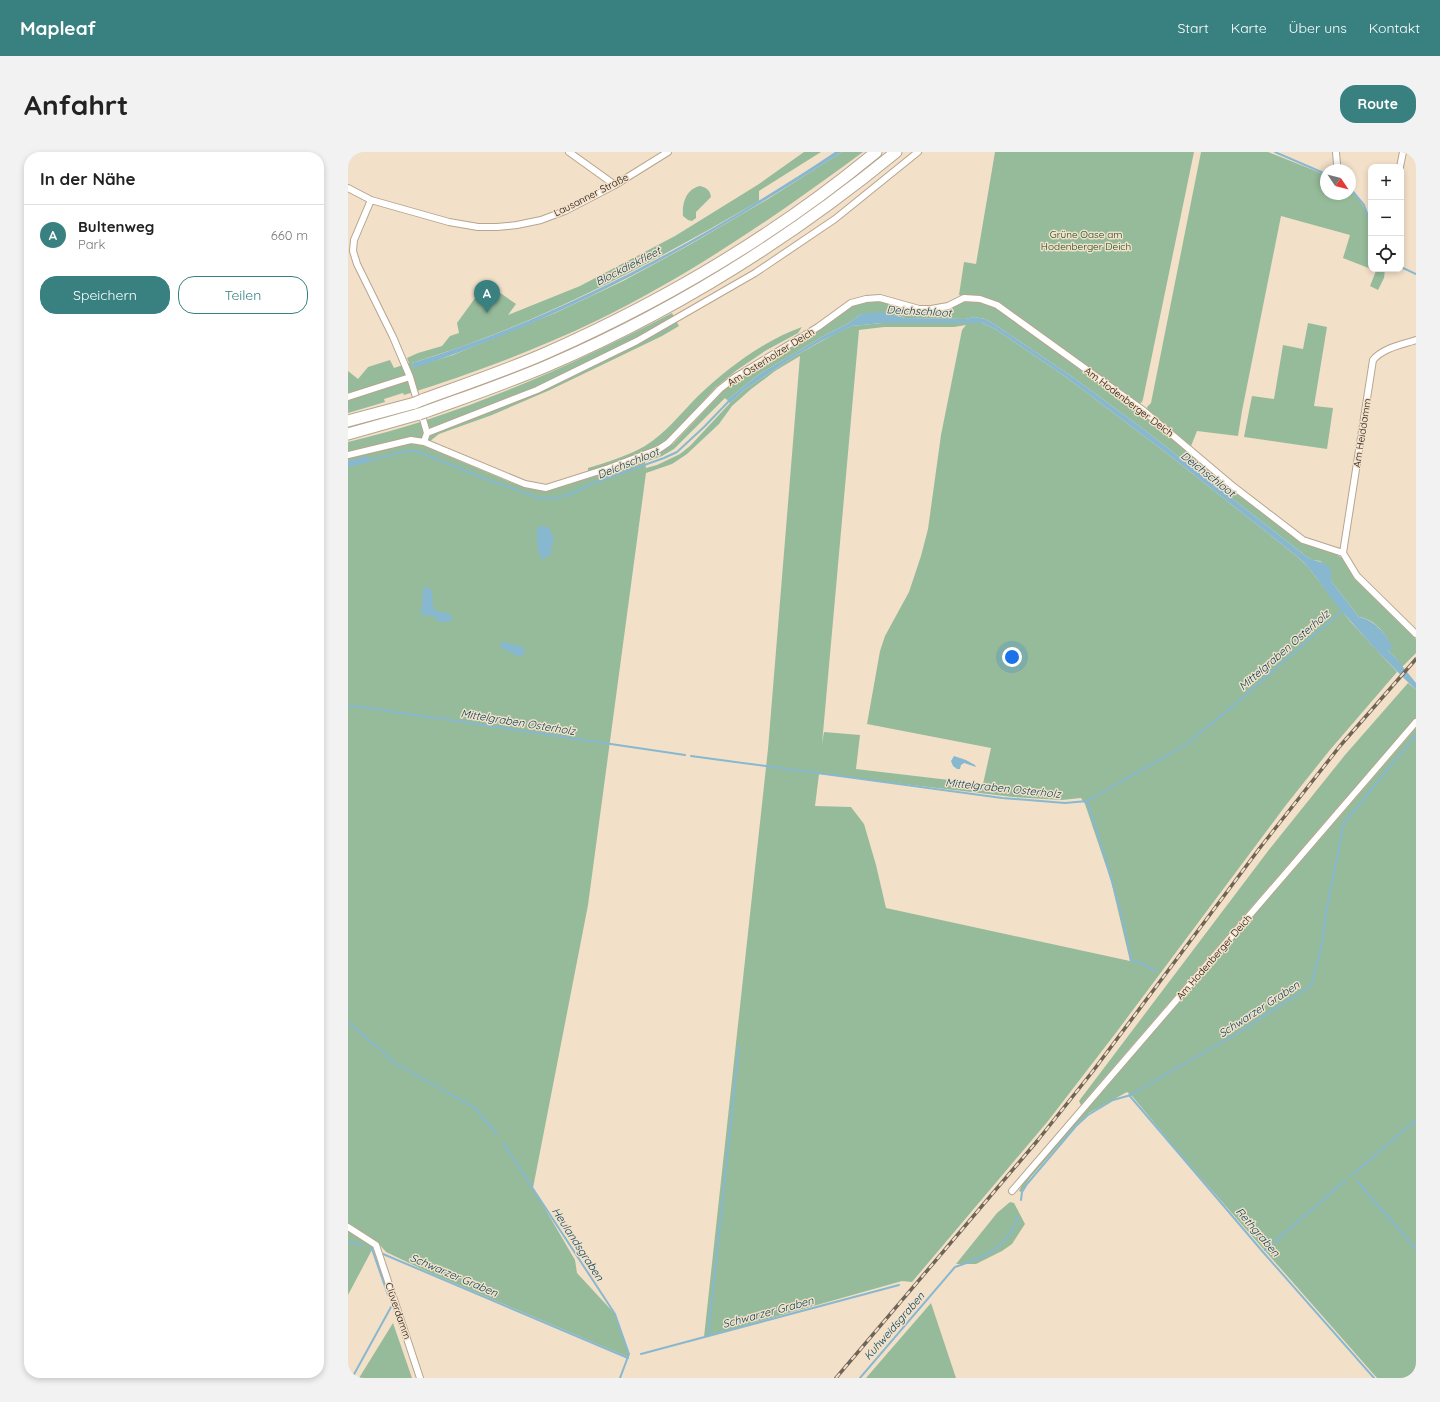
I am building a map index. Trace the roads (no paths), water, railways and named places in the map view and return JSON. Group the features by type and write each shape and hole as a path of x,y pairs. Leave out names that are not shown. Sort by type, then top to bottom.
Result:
{"highway":[{"path":"348,421 418,402 546,353 677,288 751,243 787,219 876,152"},
{"path":"348,434 422,413 502,384 548,365 631,326 680,300 757,254 830,204 896,152"}],"street":[{"path":"569,152 615,185"},
{"name":"Lausanner Straße","path":"348,188 371,200 458,224 478,227 517,225 541,220 565,211 615,185 668,152"},
{"path":"427,432 537,390 638,341 755,273 835,219 918,152"},
{"path":"1336,152 1337,164"},
{"path":"1401,164 1403,152"},
{"path":"348,455 411,440 424,442 427,432 410,377 391,332 357,264 353,251 354,240 371,200"},
{"name":"Am Hodenberger Deich","path":"841,310 851,303 866,299 880,298 919,309 931,309 948,306 964,298 980,299 997,306 1144,412 1234,486 1303,540 1343,553"},
{"name":"Am Osterholzer Deich","path":"424,442 525,484 546,488 609,468 659,449 668,443 720,389 734,378 818,327 841,310"},
{"name":"Am Heiddamm","path":"1343,553 1373,360 1378,354 1416,340"},
{"path":"348,397 410,377"},
{"path":"1343,553 1357,576 1416,634"},
{"name":"Am Hodenberger Deich","path":"1012,1191 1416,722"},
{"name":"Clüverdamm","path":"348,1227 376,1245 420,1378"}],"water":[{"path":"835,152 842,152 739,216 635,274 527,325 471,348 414,368 412,363 523,323 631,273 735,215"},
{"path":"881,312 905,318 965,319 974,317 985,319 1074,378 1146,431 1307,557 1322,562 1328,566 1331,569 1331,581 1359,617 1375,624 1387,638 1393,648 1388,651 1394,656 1416,683 1416,690 1355,626 1299,558 1169,455 1066,377 995,329 982,323 882,323 852,326 795,356 744,390 730,403 727,400 758,375 827,334 849,323 861,314"},
{"path":"368,456 370,462 348,467 348,461"},
{"path":"542,526 549,528 554,538 550,555 542,559 538,548 537,528"},
{"path":"424,587 429,588 432,591 433,608 438,612 449,613 452,620 447,622 437,621 434,616 421,615"},
{"path":"504,642 522,647 525,650 525,653 519,657 501,647 500,643"},
{"path":"954,756 966,760 976,767 964,763 961,765 960,769 957,769 953,766 951,761"}],"waterway":[{"path":"1275,152 1320,171"},
{"path":"1356,195 1364,205 1368,216"},
{"path":"1404,268 1416,274"},
{"name":"Deichschloot","path":"367,461 408,451 416,451 491,481 539,498 552,498 569,495 591,484 677,452 730,400"},
{"name":"Mittelgraben Osterholz","path":"691,756 1002,798 1065,803 1087,801 1187,744 1344,609"},
{"name":"Mittelgraben Osterholz","path":"348,705 685,755"},
{"name":"Schwarzer Graben","path":"1021,1200 1022,1192 1027,1184 1076,1126 1088,1115 1113,1100 1131,1095 1233,1036 1311,986 1321,947 1328,902 1344,823 1416,735"},
{"path":"1087,801 1106,860 1131,960 1141,963 1156,971"},
{"name":"Heulandsgraben","path":"348,1022 395,1063 475,1108 497,1134"},
{"path":"708,1336 739,1046"},
{"name":"Rethgraben","path":"1129,1095 1263,1252 1374,1378"},
{"path":"1352,1175 1416,1120"},
{"name":"Heulandsgraben","path":"503,1143 615,1314 629,1354 620,1378"},
{"path":"1265,1250 1346,1180"},
{"path":"1357,1181 1416,1249"},
{"name":"Kuhweidsgraben","path":"860,1378 955,1267 994,1250 1008,1236 1018,1217"},
{"name":"Schwarzer Graben","path":"348,1242 362,1245"},
{"path":"370,1248 372,1249 388,1295"},
{"name":"Schwarzer Graben","path":"383,1254 628,1358"},
{"name":"Schwarzer Graben","path":"641,1354 899,1285"},
{"path":"352,1378 391,1307"}],"railway":[{"path":"836,1378 1038,1140 1093,1071 1259,849 1340,746 1416,659"}],"place":[{"name":"Bultenweg","path":"487,313"}],"park label":[{"name":"Grüne Oase am Hodenberger Deich","path":"1086,240"}],"water label":[{"name":"Blockdiekfleet","path":"628,266"}]}
